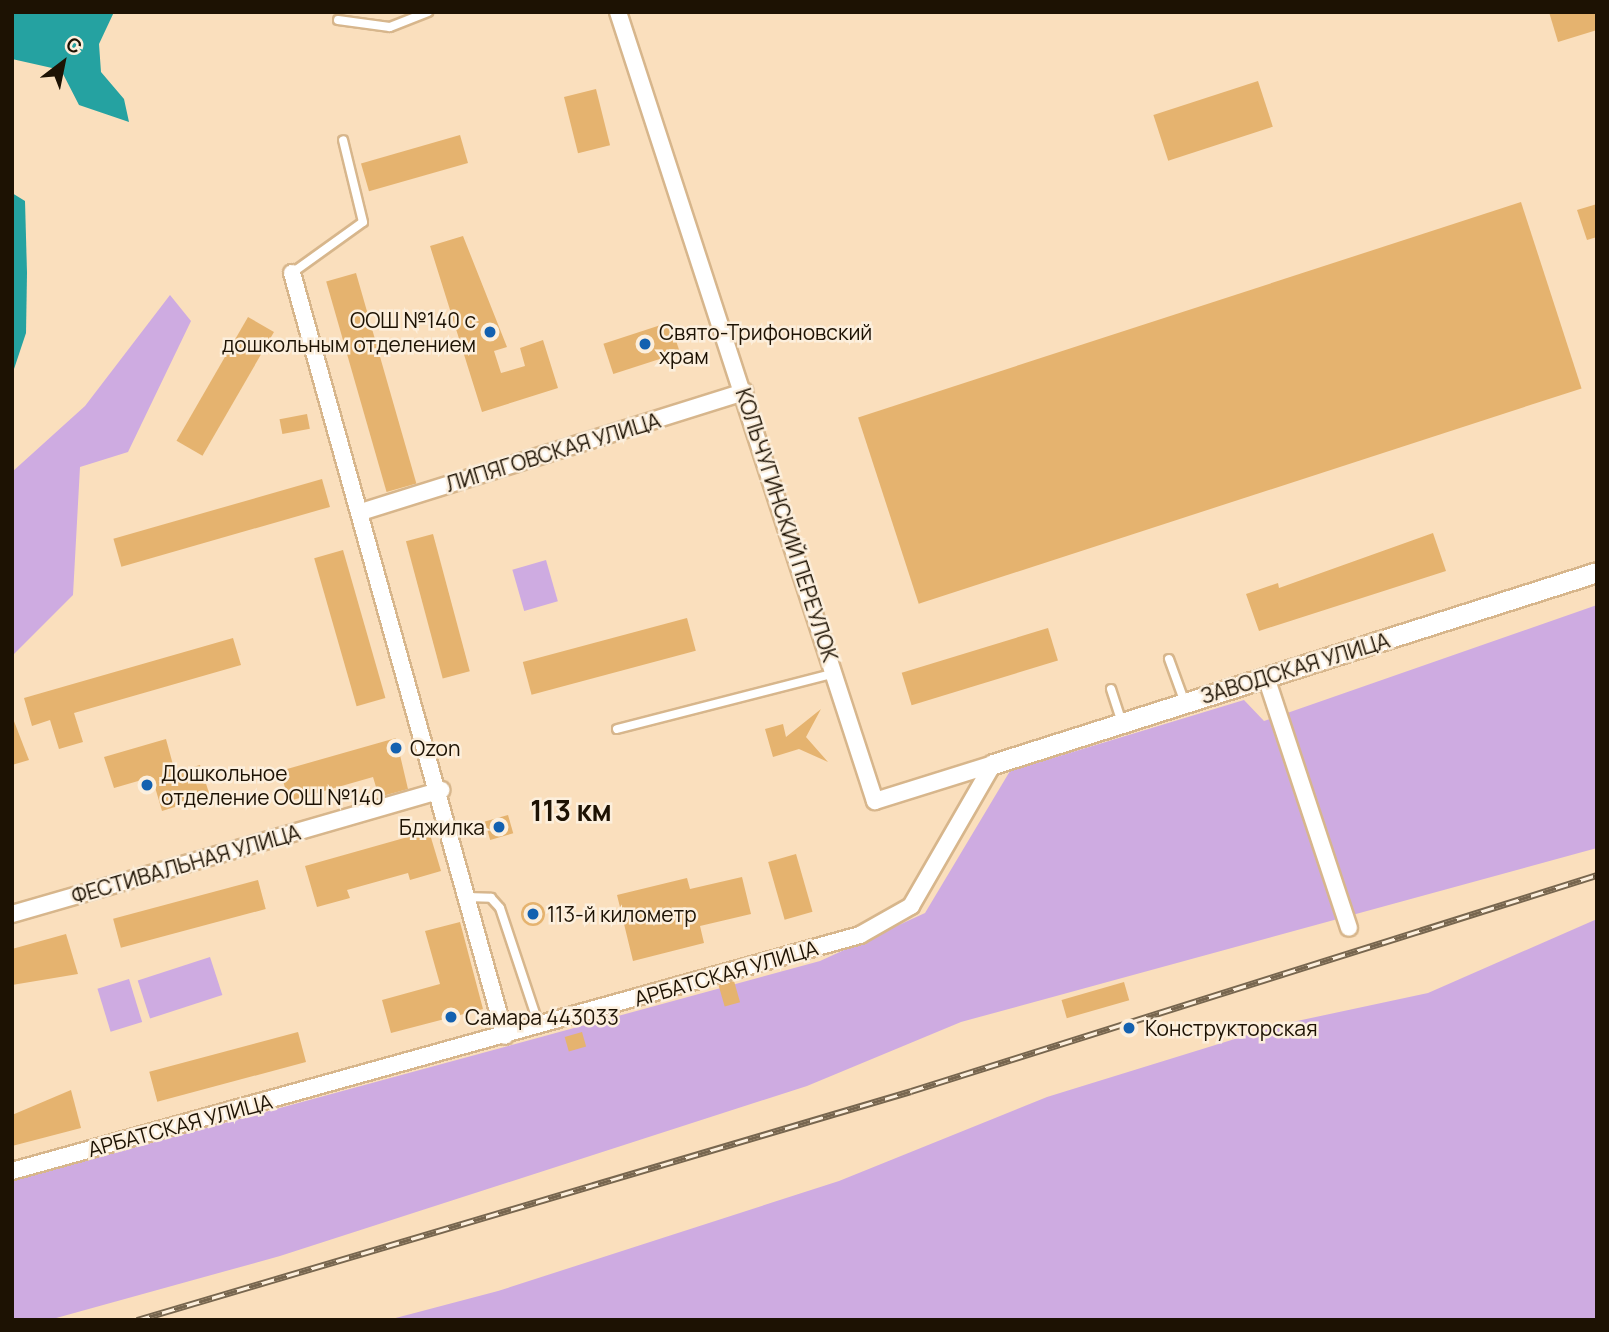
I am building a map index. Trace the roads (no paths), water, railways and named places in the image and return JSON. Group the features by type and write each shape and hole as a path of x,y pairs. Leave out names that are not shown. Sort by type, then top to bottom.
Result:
{"street":[{"name":"КОЛЬЧУГИНСКИЙ ПЕРЕУЛОК","path":"618,12 745,392 875,801 993,764"},
{"path":"292,273 441,790 505,1036"},
{"name":"ЛИПЯГОВСКАЯ УЛИЦА","path":"361,512 745,392"},
{"name":"ЗАВОДСКАЯ УЛИЦА","path":"993,764 1597,572"},
{"path":"1266,677 1349,928"},
{"name":"АРБАТСКАЯ УЛИЦА","path":"12,1171 540,1027 860,935 911,906 993,764"},
{"name":"ФЕСТИВАЛЬНАЯ УЛИЦА","path":"12,914 441,790"}],"lane":[{"path":"338,20 390,27 428,12"},
{"path":"292,273 363,222 343,140"},
{"path":"1169,659 1185,703"},
{"path":"617,729 835,673"},
{"path":"1111,689 1122,723"},
{"path":"467,897 491,898 500,908 540,1027"}],"water":[{"path":"12,12 114,12 99,44 101,72 124,99 129,122 79,105 61,70 12,59"},
{"path":"12,193 25,201 27,273 26,333 12,375"}],"railway":[{"path":"137,1320 911,1091 1597,875"}],"place":[{"name":"ООШ №140 с дошкольным отделением","path":"490,332"},
{"name":"Свято-Трифоновский храм","path":"645,344"},
{"name":"Ozon","path":"396,748"},
{"name":"Дошкольное отделение ООШ №140","path":"147,785"},
{"name":"Бджилка","path":"499,827"},
{"name":"113-й километр","path":"533,914"},
{"name":"Самара 443033","path":"451,1017"},
{"name":"Конструкторская","path":"1129,1028"}],"district":[{"name":"113 км","path":"571,810"}]}
